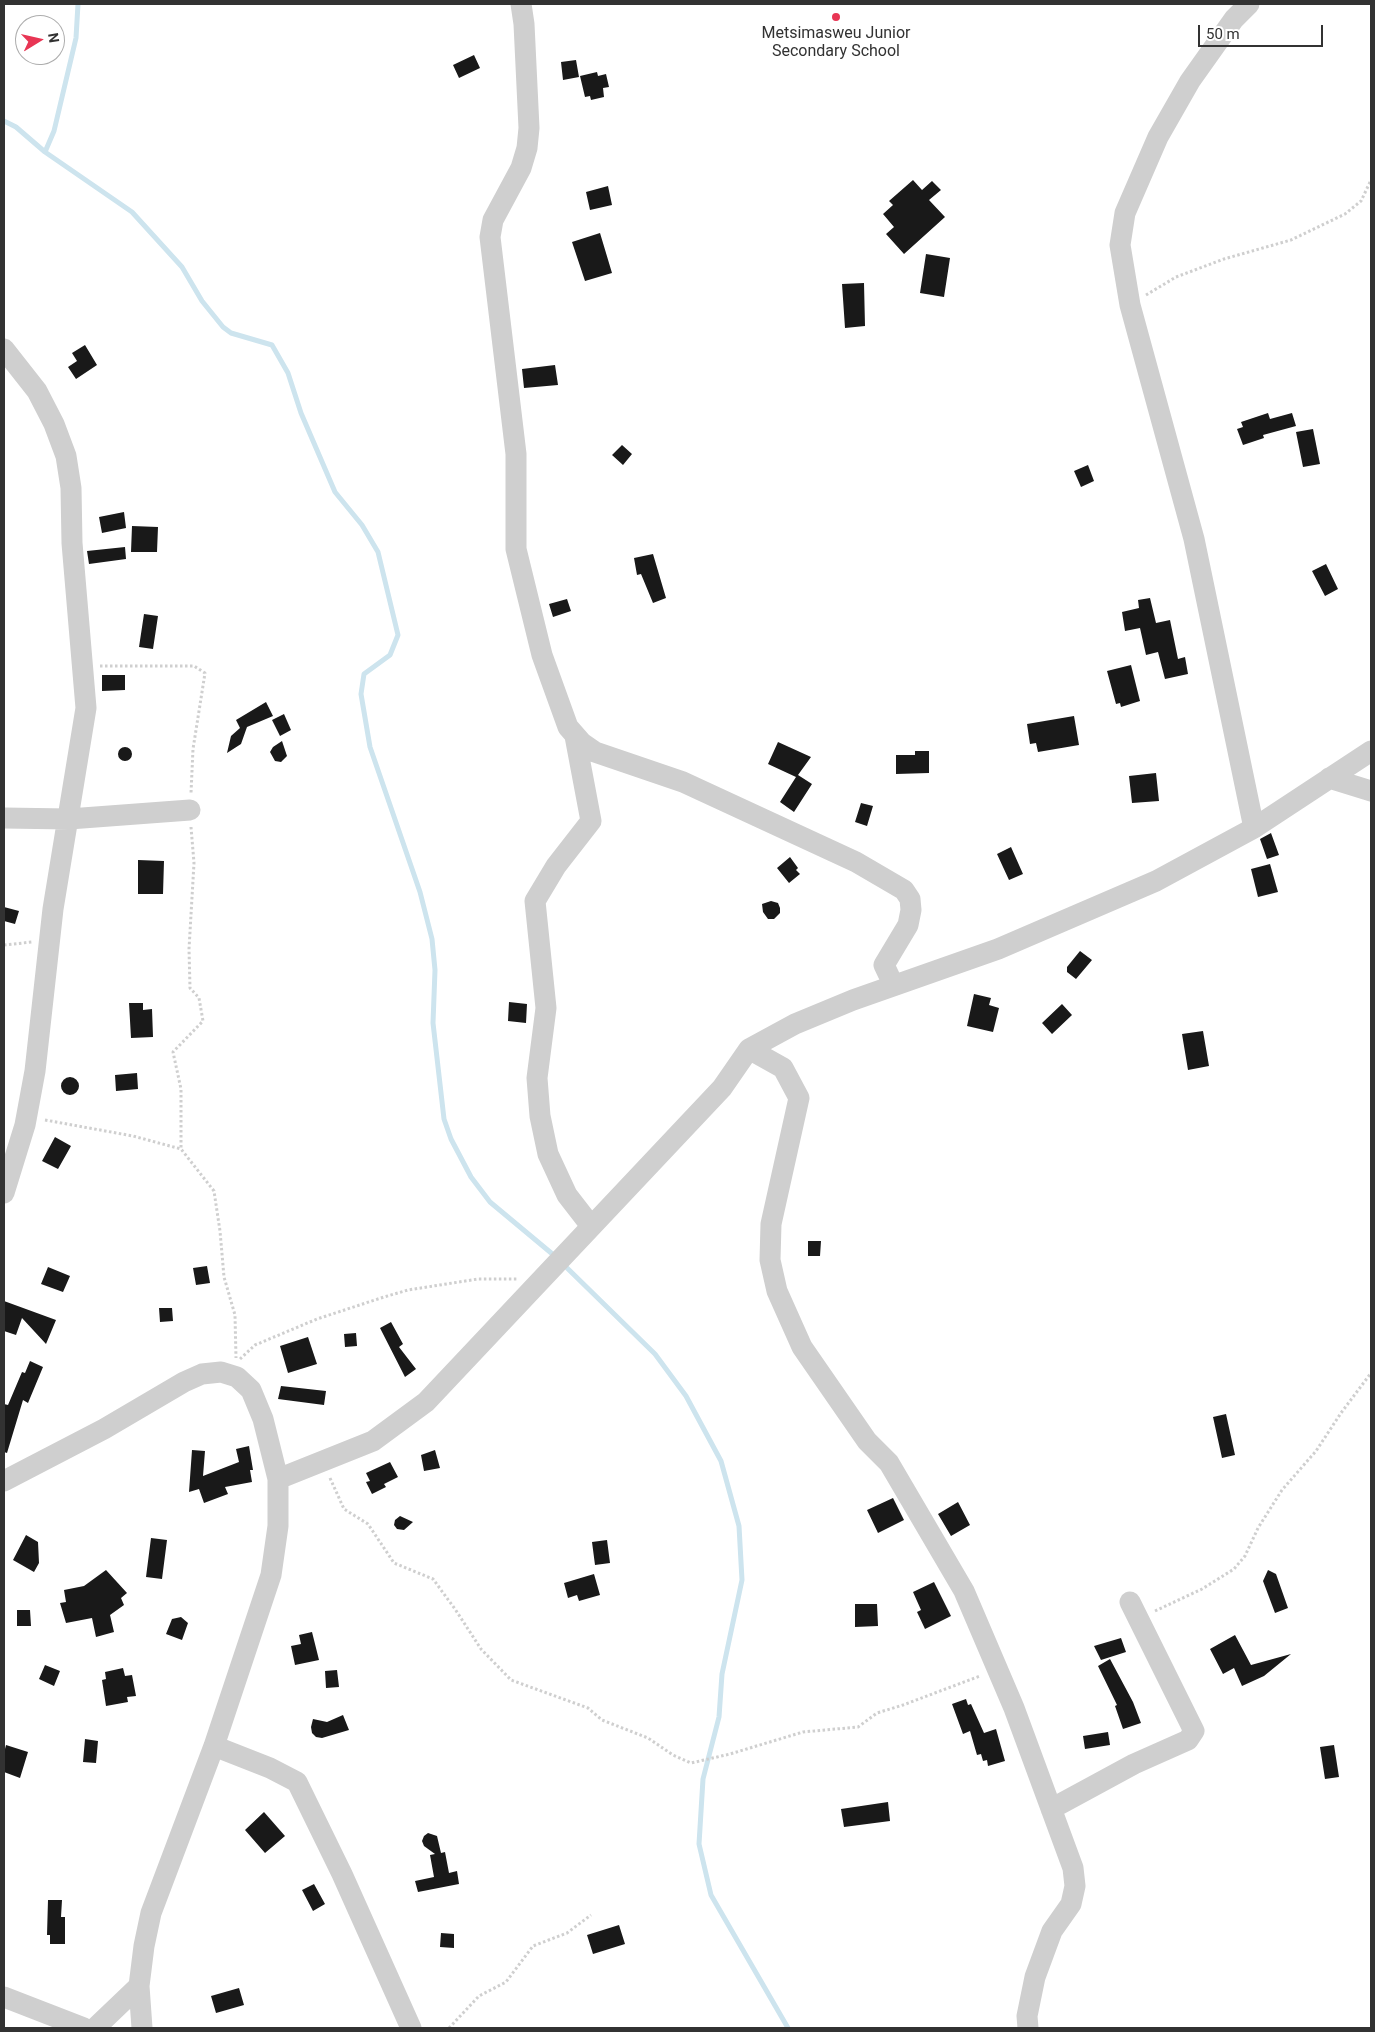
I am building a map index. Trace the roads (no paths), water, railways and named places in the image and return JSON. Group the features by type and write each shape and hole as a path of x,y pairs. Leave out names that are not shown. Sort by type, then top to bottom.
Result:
{"street":[{"path":"521,4 524,24 529,128 528,148 520,168 493,220 490,237 516,454 516,549 542,655 568,727 595,752 683,782 856,862 904,890 910,899 912,910 908,925 884,966 893,984"},
{"path":"1249,4 1234,19 1190,81 1158,137 1125,213 1120,245 1130,305 1194,539 1254,828"},
{"path":"4,350 37,392 54,424 66,456 71,488 72,543 86,708 50,938 35,1071 26,1116 4,1193"},
{"path":"576,736 591,820 556,866 535,902 546,1008 537,1078 540,1116 548,1154 586,1231"},
{"path":"278,1479 373,1441 426,1402 722,1088 749,1049 795,1024 893,984 998,949 1156,881 1254,828 1371,751"},
{"path":"1329,778 1371,791"},
{"path":"4,818 68,819 190,810"},
{"path":"749,1049 783,1068 799,1098 771,1224 770,1260 777,1291 802,1347 867,1441 889,1463 964,1591 997,1670 1073,1868 1074,1886 1071,1904 1052,1931 1035,1977 1027,2016 1028,2028"},
{"path":"4,1481 104,1429 184,1382 202,1374 221,1372 236,1377 251,1390 263,1419 278,1479 278,1526 271,1575 214,1746 151,1913 144,1946 139,1986 142,2028"},
{"path":"1051,1809 1134,1764 1188,1740 1194,1731 1134,1610"},
{"path":"214,1746 270,1768 297,1782 342,1874 411,2028"},
{"path":"94,2028 139,1986"},
{"path":"4,1997 84,2028"}],"waterway":[{"path":"45,152 54,131 76,38 78,4"},
{"path":"4,121 16,127 45,152 132,212 182,267 202,301 223,327 231,333 272,345 288,373 301,413 335,492 362,525 378,552 398,635 390,655 364,674 361,694 370,747 420,892 432,939 435,970 433,1023 444,1119 451,1139 471,1177 490,1202 556,1257"},
{"path":"564,1265 655,1354 686,1396 721,1461 739,1526 742,1580 722,1674 719,1717 703,1779 699,1844 711,1895 788,2028"}],"place":[{"name":"Metsimasweu Junior Secondary School","path":"836,17"}]}
